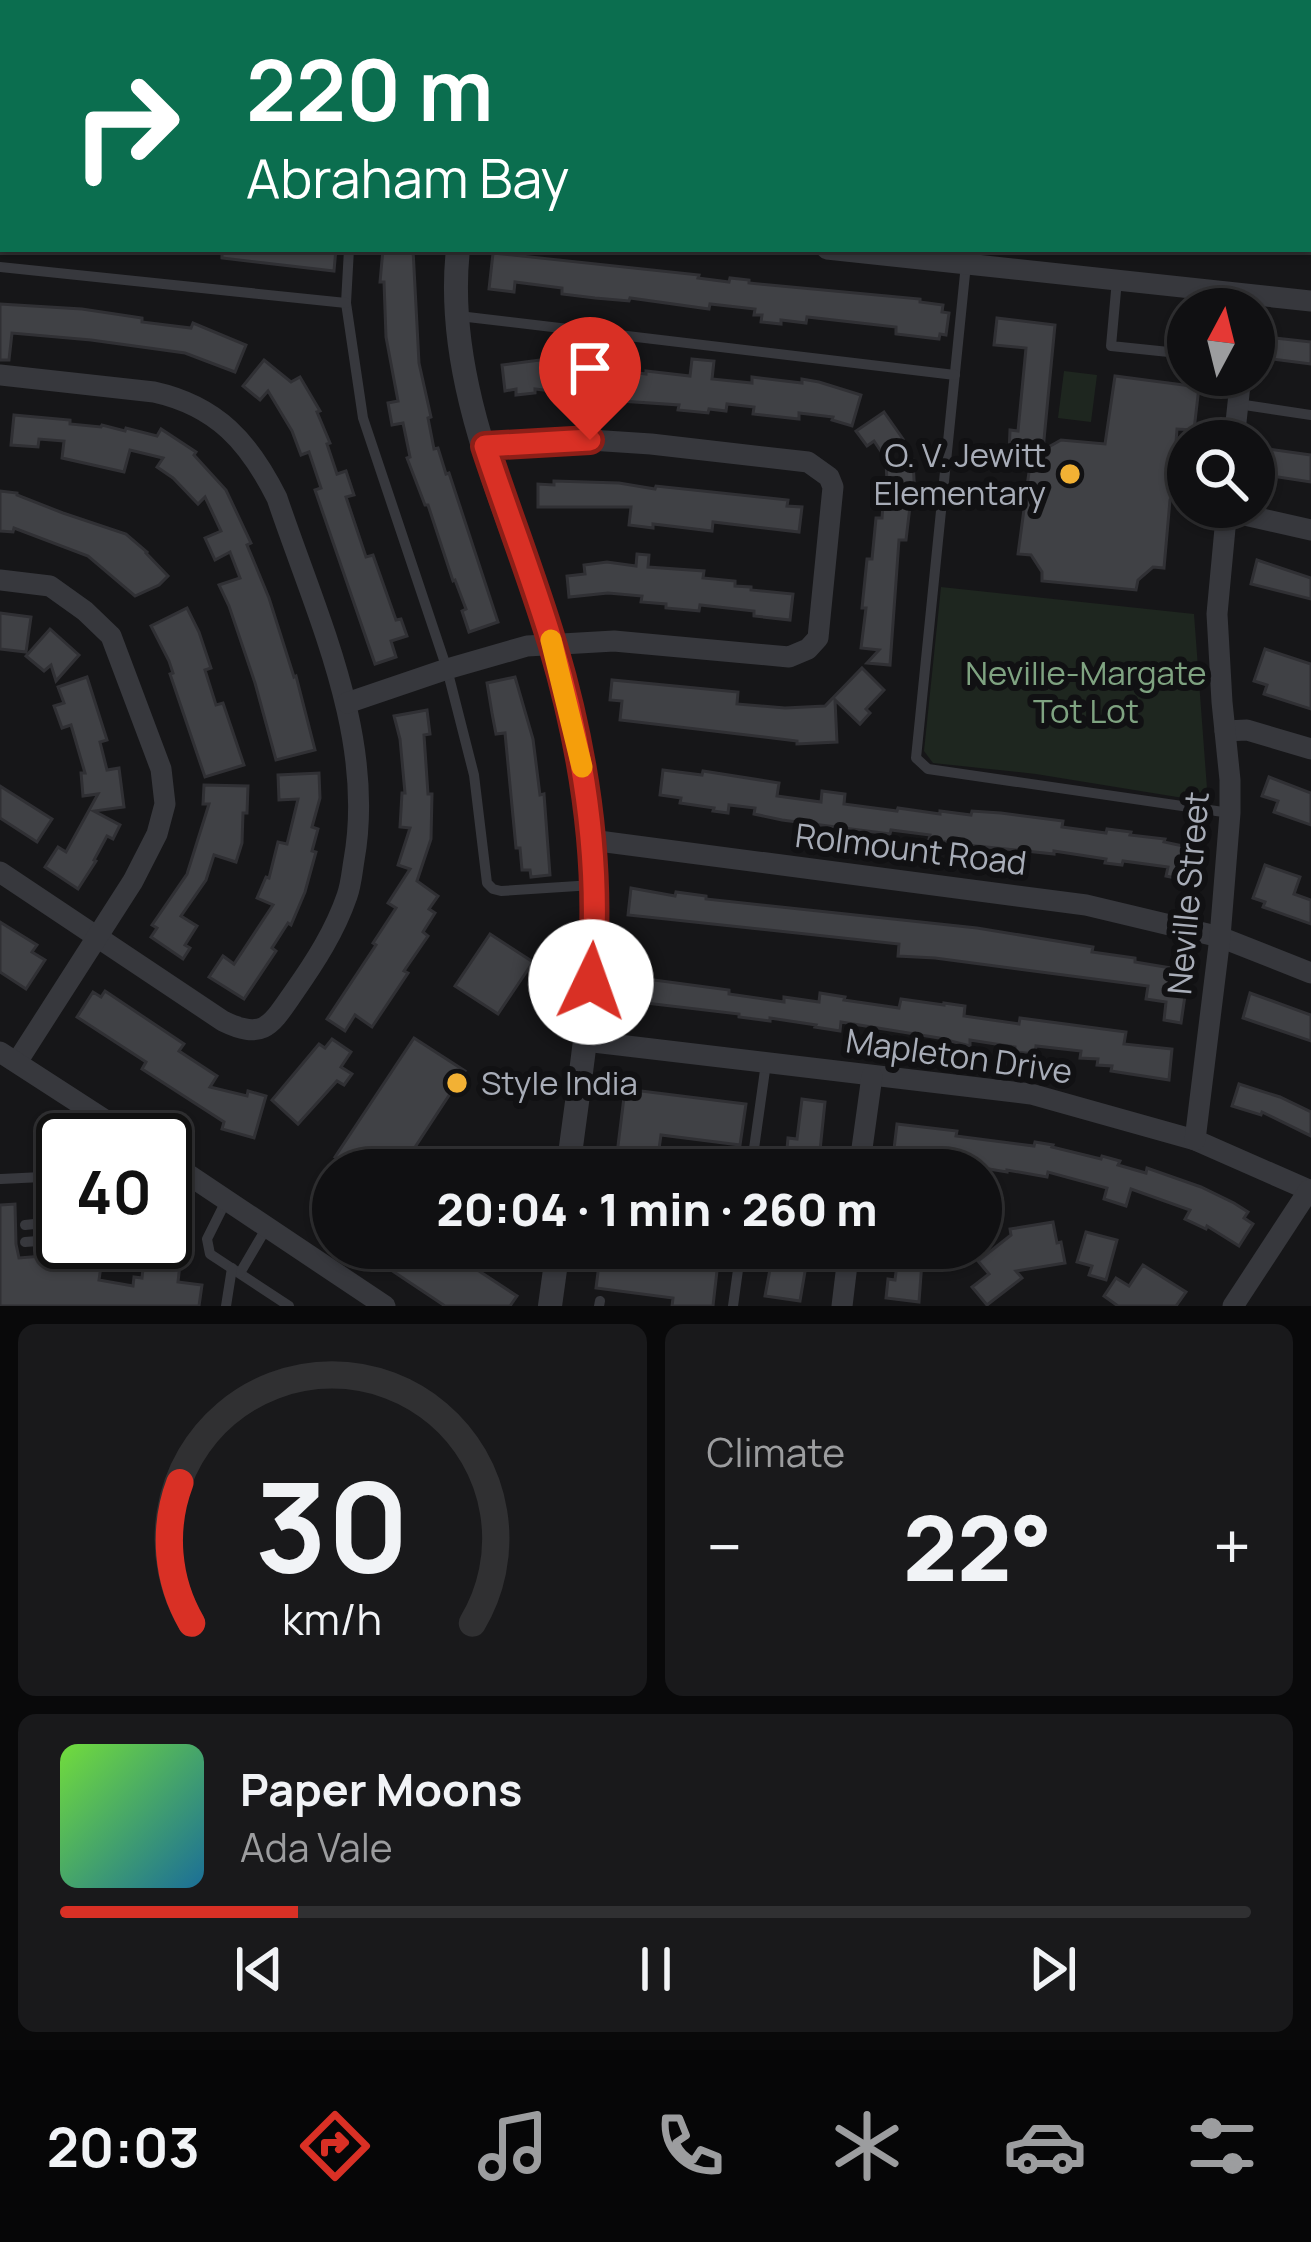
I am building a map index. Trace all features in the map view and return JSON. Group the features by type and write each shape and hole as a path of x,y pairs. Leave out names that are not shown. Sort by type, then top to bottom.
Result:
{"street":[{"path":"458,252 456,316 461,364 553,646 581,764 591,840 594,949 571,1149"},
{"path":"856,252 1167,288"},
{"path":"1275,301 1311,302"},
{"path":"0,376 154,392 196,404 232,431 264,472 277,498 347,703 361,802 348,894 317,959 274,1022 255,1031 223,1021 0,872"},
{"path":"1236,420 1239,396"},
{"path":"347,703 527,646 614,641 789,658 800,655 818,638 833,487 823,470 808,462 651,444 590,440 485,446"},
{"path":"1275,521 1311,530"},
{"name":"Neville Street","path":"1195,1140 1231,813 1217,614 1225,528"},
{"path":"0,580 50,586 86,610 111,636 161,769 164,804 157,834 134,881 8,1057 91,1113"},
{"path":"1225,731 1247,730 1311,749"},
{"name":"Rolmount Road","path":"591,840 1086,905 1220,937 1311,973"},
{"name":"Mapleton Drive","path":"585,1041 1031,1094 1195,1140 1310,1191"},
{"path":"862,1149 872,1076"},
{"path":"192,1176 385,1306"},
{"path":"1233,1306 1310,1191"},
{"path":"550,1306 555,1269"},
{"path":"842,1306 846,1269"}],"lane":[{"path":"350,252 346,303 363,418 447,669 474,776 487,883 501,891 593,884"},
{"path":"966,263 916,758 928,769 1231,813"},
{"path":"0,267 346,303"},
{"path":"1117,280 1111,346 1167,352"},
{"path":"456,316 955,375"},
{"path":"1238,404 1311,415"},
{"path":"755,1149 766,1063"},
{"path":"1,1179 36,1177"},
{"path":"227,1199 207,1239 210,1254 289,1306"},
{"path":"25,1225 36,1224"},
{"path":"226,1306 236,1270 267,1227"},
{"path":"25,1242 36,1241"},
{"path":"733,1306 738,1269"}],"green space":[{"path":"1064,371 1097,375 1091,422 1058,418"},
{"name":"Neville-Margate Tot Lot","path":"941,587 1194,614 1208,802 933,763 924,751"}],"building":[{"path":"222,252 336,252 334,271 222,258"},
{"path":"383,252 413,252 419,363 434,449 438,448 449,473 498,622 469,632 462,611 466,609 407,458 403,423 392,425 388,403 398,401 386,337 384,282 380,282"},
{"path":"493,253 920,299 943,305 942,312 949,313 946,335 940,334 939,339 896,334 896,327 807,317 806,323 761,322 762,315 754,315 755,309 595,298 515,282 514,292 489,289"},
{"path":"0,304 82,309 191,328 193,323 246,345 235,372 185,353 12,333 9,360 0,360"},
{"path":"997,318 1055,325 1043,450 1061,440 1105,444 1115,376 1167,383 1167,396 1198,396 1195,420 1167,420 1164,568 1153,567 1138,580 1136,590 1042,581 1031,555 1018,554 1031,457 1009,454 1010,430 1018,431 1026,348 994,345"},
{"path":"1275,338 1311,342 1311,364 1275,359"},
{"path":"692,359 714,361 712,379 752,383 752,377 802,383 802,379 861,395 852,426 833,417 753,414 754,407 727,404 726,411 709,409 708,413 678,410 679,405 576,398 577,394 535,389 535,393 516,395 516,389 505,391 502,365 540,360 690,376"},
{"path":"264,360 291,382 300,377 320,411 337,474 346,471 354,495 346,497 366,557 373,555 396,620 401,619 407,636 391,641 396,657 375,664 315,490 321,488 309,452 301,455 268,391 260,400 243,386"},
{"path":"884,412 903,439 882,453 874,441 867,446 856,431"},
{"path":"14,415 157,436 161,429 196,452 226,490 251,543 247,545 296,676 315,750 276,760 255,683 219,585 240,578 230,552 215,560 205,538 221,531 205,497 198,504 157,467 163,458 130,450 124,472 62,458 64,441 39,439 38,447 11,445"},
{"path":"1275,450 1311,455 1311,482 1275,477"},
{"path":"913,460 915,498 911,498 906,540 899,540 890,665 867,663 879,650 861,648 866,608 862,608 876,518 882,518 883,504 888,505 886,461"},
{"path":"554,481 788,500 787,506 802,507 799,532 713,522 712,531 653,524 653,528 629,525 631,507 538,507 538,484 554,485"},
{"path":"0,491 126,534 168,576 135,596 88,556 14,528 13,532 0,531"},
{"path":"637,554 649,555 648,567 704,571 703,578 793,594 790,620 700,605 699,611 666,608 666,604 641,602 642,596 569,597 567,576 585,574 584,565 636,566"},
{"path":"1257,560 1311,578 1311,599 1251,584"},
{"path":"187,608 211,668 205,670 216,705 223,703 244,765 205,777 169,661 151,626"},
{"path":"0,613 31,617 26,652 0,649"},
{"path":"50,629 79,655 56,681 51,665 44,671 26,656"},
{"path":"1265,649 1311,664 1311,709 1264,694 1267,685 1254,681"},
{"path":"862,668 884,690 866,709 870,713 860,724 835,700 837,742 797,744 620,720 622,701 610,700 612,680 738,692 737,704 825,706"},
{"path":"87,677 107,740 100,742 107,770 119,768 124,807 94,811 120,825 113,839 107,836 78,889 45,867 58,847 66,852 98,794 83,796 81,773 85,773 71,725 62,728 54,706 64,703 58,687"},
{"path":"515,677 533,739 540,795 544,794 550,875 531,877 530,870 522,870 505,733 496,734 492,713 487,683"},
{"path":"427,710 430,734 424,735 428,794 432,794 431,839 417,881 438,896 429,909 435,913 423,932 428,936 404,971 408,973 372,1027 355,1015 345,1031 327,1019 376,945 396,908 388,903 410,869 398,865 410,828 400,827 405,793 394,716"},
{"path":"663,770 779,783 777,796 821,802 822,791 845,794 844,804 897,811 1001,813 1063,821 1062,827 1131,832 1197,849 1190,881 1166,876 1168,867 1105,863 1106,859 1054,851 957,844 929,839 930,835 782,820 754,814 755,808 729,805 728,813 713,811 660,795"},
{"path":"319,773 320,798 312,827 318,829 312,851 316,852 305,892 291,925 272,948 276,951 244,999 209,977 223,956 234,964 273,905 257,898 269,878 278,842 287,844 298,799 279,800 278,775"},
{"path":"1269,777 1311,793 1311,825 1274,812 1278,801 1262,796"},
{"path":"204,785 248,786 247,813 243,813 236,862 214,855 206,880 181,916 197,926 185,945 190,948 183,959 151,937 157,928 152,925 187,874 209,804 203,804"},
{"path":"0,786 52,819 37,842 0,818"},
{"path":"1265,865 1300,877 1294,894 1311,900 1311,924 1263,907 1265,902 1253,898"},
{"path":"631,888 977,928 1093,947 1092,952 1177,969 1175,980 1187,982 1181,1023 1164,1020 1166,1002 1146,999 1148,986 898,956 899,944 628,915"},
{"path":"0,922 37,945 32,952 45,960 26,989 0,972"},
{"path":"490,934 533,962 498,1014 455,986"},
{"path":"624,976 784,1002 784,997 819,1002 820,993 899,1008 901,999 944,1003 965,1006 964,1016 1126,1032 1124,1044 1172,1049 1169,1080 1111,1071 1112,1066 1097,1065 1098,1059 1080,1058 1081,1051 1036,1046 1035,1054 1015,1052 1015,1047 970,1040 970,1046 841,1022 840,1031 620,1000"},
{"path":"105,991 184,1044 179,1051 217,1076 210,1087 266,1096 254,1138 222,1129 224,1122 142,1069 146,1062 77,1017 93,992 101,997"},
{"path":"1250,993 1311,1015 1311,1041 1243,1018"},
{"path":"414,1038 465,1071 414,1149 340,1149"},
{"path":"332,1039 351,1052 341,1067 352,1074 344,1085 337,1081 298,1124 272,1100 319,1044 325,1048"},
{"path":"1239,1084 1311,1112 1311,1136 1262,1112 1232,1106"},
{"path":"625,1089 746,1104 740,1145 661,1135 659,1149 618,1149"},
{"path":"802,1099 825,1102 820,1149 787,1149 788,1138 797,1139"},
{"path":"897,1124 957,1131 956,1136 1053,1145 1201,1187 1248,1212 1244,1218 1253,1224 1239,1246 1185,1219 1190,1210 1131,1189 1126,1206 1104,1199 1107,1188 1048,1172 1047,1177 1002,1171 1002,1149 894,1149"},
{"path":"15,1204 19,1258 36,1257 36,1269 101,1269 99,1280 133,1286 134,1277 142,1278 143,1269 179,1269 178,1282 202,1285 199,1306 0,1306 0,1205"},
{"path":"1053,1222 1065,1263 1016,1271 1022,1278 987,1305 972,1287 989,1274 985,1269 1002,1269 1002,1242 1011,1235 1010,1229"},
{"path":"1086,1232 1117,1240 1106,1280 1089,1275 1092,1266 1077,1262"},
{"path":"1143,1265 1186,1292 1176,1306 1118,1306 1104,1296 1116,1278 1129,1286"},
{"path":"390,1269 476,1269 517,1296 510,1306 445,1306"},
{"path":"598,1269 717,1269 713,1306 672,1306 673,1298 596,1288"},
{"path":"770,1269 805,1269 800,1301 765,1296"},
{"path":"896,1269 921,1269 919,1302 886,1298 888,1279 895,1280"}],"slow traffic":[{"path":"551,640 582,767"}],"place":[{"name":"O. V. Jewitt Elementary","path":"1070,474"},
{"name":"Style India","path":"457,1083"}],"route":[{"path":"590,440 485,446 553,646 581,764 591,840 591,982"}]}
